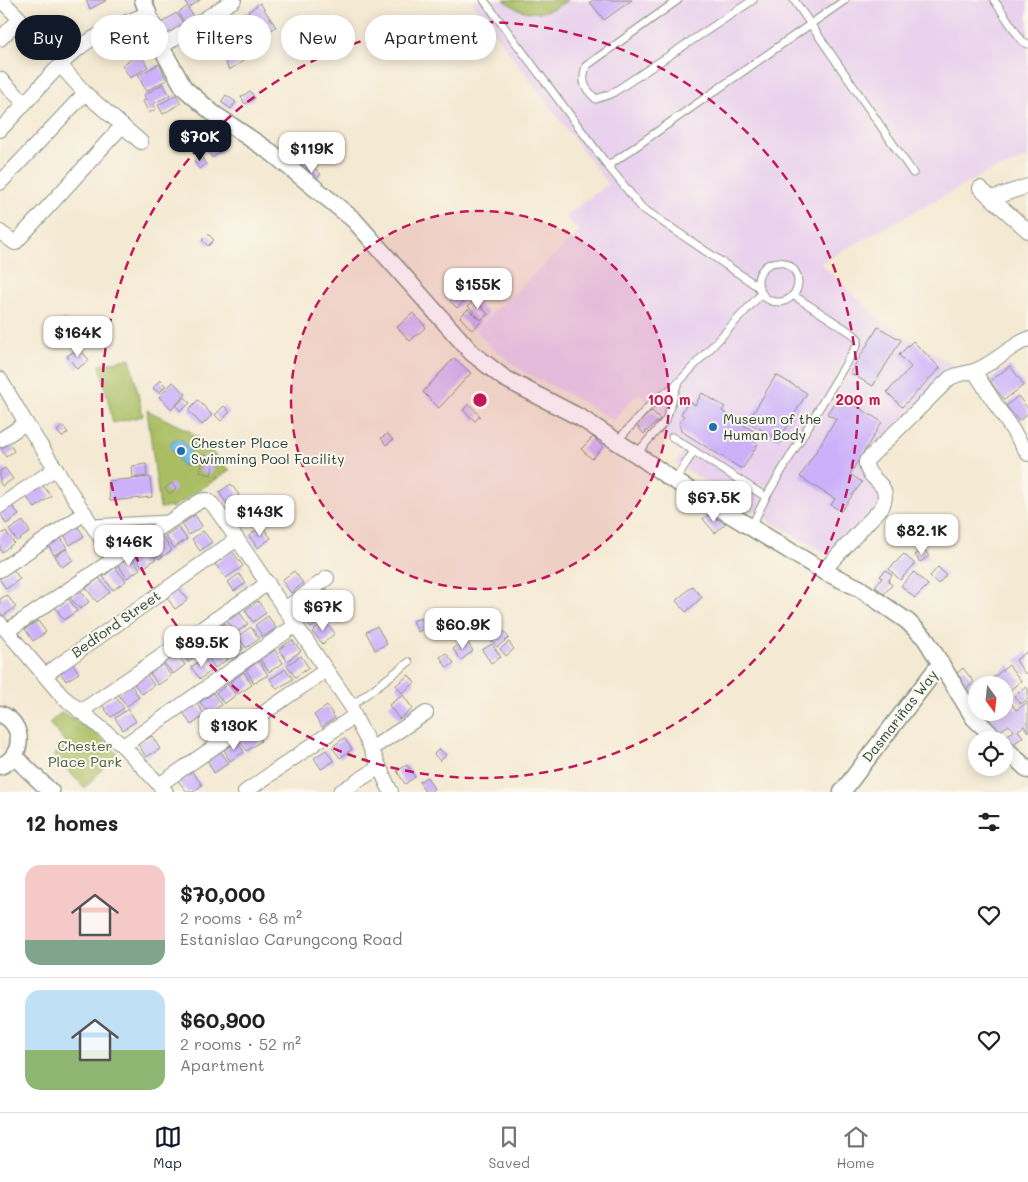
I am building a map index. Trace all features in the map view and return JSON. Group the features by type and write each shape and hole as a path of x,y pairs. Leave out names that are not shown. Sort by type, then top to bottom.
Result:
{"street":[{"path":"0,40 20,19 1,0"},
{"path":"168,42 234,0"},
{"path":"0,130 83,45 146,6"},
{"path":"168,59 184,88 214,114 272,153 354,220 479,359 504,378 581,418 675,481 750,528 823,571 858,588 907,621 925,638 974,718 988,731"},
{"path":"61,66 85,93 141,142"},
{"path":"0,79 25,103"},
{"path":"0,183 85,93"},
{"path":"0,232 15,242 122,126"},
{"path":"992,198 1028,186"},
{"path":"980,188 1028,231"},
{"path":"823,571 882,508 885,500 884,488 867,471 866,461 950,378 984,368 1017,343 1028,339"},
{"path":"974,371 1028,454"},
{"path":"0,379 26,423 114,558"},
{"path":"0,440 26,423"},
{"path":"0,506 56,468"},
{"path":"326,670 163,788 123,746 62,696 3,627 114,558 200,501 207,500 268,582 326,670 352,711 372,749 378,768 391,792"},
{"path":"0,570 88,518"},
{"name":"Bedford Street","path":"45,674 237,538"},
{"path":"285,609 327,578"},
{"path":"80,712 268,582"},
{"path":"123,746 296,625"},
{"name":"Dasmariñas Way","path":"842,792 940,664"},
{"path":"245,792 352,711"},
{"path":"372,749 426,713"},
{"path":"0,714 12,721 19,734 18,749 14,756 9,762 0,766"},
{"path":"14,756 50,792"},
{"path":"1013,756 1028,770"},
{"path":"340,792 378,768"}],"lane":[{"path":"484,0 608,166 642,208 761,291 772,301 785,301 793,295 798,288 797,275 794,270 784,263 777,262 766,267 759,277 761,291"},
{"path":"678,0 586,66 582,77 587,91 596,99 611,94 753,0"},
{"path":"794,0 913,173"},
{"path":"608,166 845,0"},
{"path":"994,0 1022,41 1028,44"},
{"path":"617,442 650,405 677,384 761,291"},
{"path":"750,528 766,497 857,345 858,339 853,334 793,295"},
{"path":"636,454 666,420 677,384"},
{"path":"672,437 766,497"},
{"path":"675,481 694,451"},
{"path":"88,518 173,519"},
{"path":"352,711 409,662"}],"shaded area":[{"path":"470,0 1028,0 1028,158 988,172 820,263 884,323 956,367 863,458 881,493 882,500 831,556 757,514 676,463 682,453 662,434 669,423 638,393 613,420 570,395 524,372 490,346 475,330 580,231 564,217 608,184 496,35 496,15 481,15"}],"green space":[{"path":"504,0 568,0 552,9 528,12 512,6"},
{"path":"130,358 143,416 113,423 100,365"},
{"name":"Chester Place Swimming Pool Facility","path":"147,410 191,432 230,470 174,507 160,508"},
{"name":"Chester Place Park","path":"62,712 90,729 117,753 85,788 53,756 66,743 49,723"}],"water":[{"path":"177,439 183,441 194,459 183,466 170,447 172,441"}],"building":[{"path":"86,0 107,0 90,9"},
{"path":"184,0 200,0 188,8 192,15 179,15 178,13 188,6"},
{"path":"593,0 632,0 604,20 590,2"},
{"path":"260,3 268,15 250,15 248,12"},
{"path":"176,13 178,16 178,32 170,38 168,35 168,18"},
{"path":"271,20 276,27 271,30"},
{"path":"130,60 144,60 148,67 130,78 122,65"},
{"path":"228,60 243,61 229,70 225,62"},
{"path":"159,64 167,80 146,91 138,75"},
{"path":"163,84 170,95 153,104 156,109 149,113 143,101 146,99 144,95"},
{"path":"250,91 255,98 245,104 241,97"},
{"path":"176,95 181,103 163,114 158,105"},
{"path":"226,95 236,102 231,109 221,102"},
{"path":"214,135 224,149 212,158 202,143"},
{"path":"297,153 310,165 303,172 290,160"},
{"path":"201,156 206,164 199,169 194,161"},
{"path":"312,166 321,174 313,183 304,175"},
{"path":"208,234 214,240 208,246 202,240"},
{"path":"460,291 467,299 457,308 450,301"},
{"path":"475,300 488,314 481,320 468,306"},
{"path":"468,309 481,322 472,330 460,317"},
{"path":"413,313 426,327 410,341 397,327"},
{"path":"65,318 73,327 62,336 54,326"},
{"path":"878,327 901,340 873,386 850,373"},
{"path":"913,341 940,368 902,407 887,392 911,367 899,355"},
{"path":"79,348 89,360 77,369 67,356"},
{"path":"454,358 471,373 439,408 423,392"},
{"path":"1010,366 1024,385 1004,400 990,381"},
{"path":"776,375 807,393 779,440 748,422"},
{"path":"160,380 166,386 159,393 153,388"},
{"path":"173,382 186,394 172,409 159,397"},
{"name":"Museum of the Human Body","path":"702,393 725,407 722,411 758,434 753,441 758,444 743,468 740,468 681,431 679,423 684,416 681,414 689,401 695,405"},
{"path":"839,395 882,422 850,474 862,482 841,511 831,505 835,499 800,477 836,419 827,414"},
{"path":"1018,396 1028,409 1028,413 1019,421 1006,406"},
{"path":"185,397 190,403 181,411 176,406"},
{"path":"198,400 212,415 202,425 188,410"},
{"path":"469,404 480,416 475,421 463,410"},
{"path":"224,406 230,412 221,421 215,415"},
{"path":"652,411 660,419 644,434 636,425"},
{"path":"63,426 68,433 62,437 57,431"},
{"path":"388,434 393,440 386,445 381,438"},
{"path":"593,437 603,447 592,459 581,449"},
{"path":"9,443 14,451 6,457 1,449"},
{"path":"204,455 215,458 211,475 200,472"},
{"path":"146,464 147,476 133,478 132,466"},
{"path":"5,468 13,479 2,486 0,483 0,471"},
{"path":"150,477 152,497 110,501 108,481"},
{"path":"41,483 51,496 35,508 25,495"},
{"path":"172,483 176,489 169,494 165,488"},
{"path":"231,484 239,495 227,504 219,492"},
{"path":"240,498 250,511 237,521 227,507"},
{"path":"11,504 19,515 6,524 0,513"},
{"path":"195,515 202,526 189,535 182,524"},
{"path":"708,515 726,523 715,533 703,519"},
{"path":"23,521 30,532 17,541 9,530"},
{"path":"76,524 84,536 70,545 63,533"},
{"path":"262,526 271,538 258,548 249,536"},
{"path":"178,527 187,539 174,548 165,536"},
{"path":"6,531 14,543 2,552 0,549 0,535"},
{"path":"203,531 212,542 200,551 192,539"},
{"path":"60,536 67,548 54,555 47,543"},
{"path":"163,537 172,550 159,559 150,546"},
{"path":"148,548 156,559 143,568 135,557"},
{"path":"66,549 73,560 62,567 55,556"},
{"path":"924,549 929,556 920,562 915,555"},
{"path":"232,551 243,566 226,578 215,564"},
{"path":"904,554 915,564 900,580 889,569"},
{"path":"131,556 140,569 127,578 118,565"},
{"path":"115,567 126,581 113,590 103,577"},
{"path":"938,567 946,575 938,584 930,576"},
{"path":"12,568 20,579 6,589 0,580 0,576"},
{"path":"886,570 892,575 888,581 892,585 884,594 875,586 882,578 880,576"},
{"path":"294,571 303,583 291,593 282,580"},
{"path":"914,572 928,585 915,598 901,586"},
{"path":"239,574 246,583 234,591 228,582"},
{"path":"99,578 110,592 97,602 86,588"},
{"path":"692,586 702,597 686,612 676,601"},
{"path":"178,587 188,600 175,609 166,596"},
{"path":"327,589 335,600 323,610 314,599"},
{"path":"80,590 89,602 80,609 70,598"},
{"path":"7,595 16,607 3,616 0,612 0,599"},
{"path":"68,598 77,611 64,620 55,607"},
{"path":"342,600 350,613 336,622 328,609"},
{"path":"258,601 266,613 253,622 245,610"},
{"path":"311,605 323,619 311,628 300,614"},
{"path":"240,613 248,624 236,633 227,621"},
{"path":"268,616 276,628 263,637 255,625"},
{"path":"492,616 509,638 497,647 480,625"},
{"path":"421,618 425,628 418,632 413,621"},
{"path":"38,621 46,632 33,641 25,629"},
{"path":"324,621 335,633 323,644 312,632"},
{"path":"225,623 234,635 221,644 212,632"},
{"path":"377,626 387,644 375,650 366,632"},
{"path":"251,627 259,639 246,648 238,636"},
{"path":"209,633 217,644 205,654 196,642"},
{"path":"235,637 243,649 231,658 222,646"},
{"path":"292,640 301,651 287,661 279,649"},
{"path":"466,640 473,651 461,660 453,649"},
{"path":"193,642 201,653 188,662 180,650"},
{"path":"509,642 514,649 506,656 500,649"},
{"path":"492,644 501,657 491,663 482,650"},
{"path":"220,647 228,659 215,668 207,656"},
{"path":"275,650 283,663 269,672 260,659"},
{"path":"1028,651 1028,672 1025,674 1016,660"},
{"path":"446,653 454,663 447,668 440,657"},
{"path":"177,654 185,665 173,674 164,663"},
{"path":"301,656 309,668 295,677 287,665"},
{"path":"204,658 213,670 200,679 191,667"},
{"path":"71,661 79,673 66,681 58,669"},
{"path":"259,661 268,675 254,683 246,670"},
{"path":"163,664 171,676 158,685 150,673"},
{"path":"1009,665 1021,681 1013,688 1013,676 995,676"},
{"path":"963,668 969,676 968,687 966,689 954,676"},
{"path":"286,669 293,679 277,689 270,679"},
{"path":"244,672 252,685 238,694 230,682"},
{"path":"146,674 154,685 142,694 133,683"},
{"path":"409,675 415,683 402,693 396,685"},
{"path":"228,684 236,695 224,704 216,693"},
{"path":"131,685 139,697 127,706 118,694"},
{"path":"1026,687 1028,689 1028,699 1021,704 1014,696"},
{"path":"213,693 221,705 209,714 200,702"},
{"path":"403,695 413,709 399,719 389,705"},
{"path":"115,696 124,708 111,717 102,705"},
{"path":"1028,702 1028,732 1024,726 1018,730 1023,737 1013,744 1014,731 1009,725 997,731 990,721 1013,721 1013,706 1016,710"},
{"path":"196,703 205,715 191,725 183,712"},
{"path":"327,706 335,718 322,727 314,715"},
{"path":"128,709 136,721 123,730 115,718"},
{"path":"253,730 261,741 247,751 239,740"},
{"path":"152,736 160,749 146,757 138,744"},
{"path":"344,738 352,749 340,758 332,747"},
{"path":"238,742 244,752 230,761 224,750"},
{"path":"439,749 446,755 440,761 434,754"},
{"path":"326,750 334,761 321,769 314,758"},
{"path":"221,752 229,763 214,773 207,760"},
{"path":"407,765 415,777 405,784 397,771"},
{"path":"190,769 202,785 193,792 187,792 177,779"},
{"path":"427,777 434,789 430,792 425,792 419,782"}],"place":[{"name":"Museum of the Human Body","path":"713,427"},
{"name":"Chester Place Swimming Pool Facility","path":"181,451"}]}
